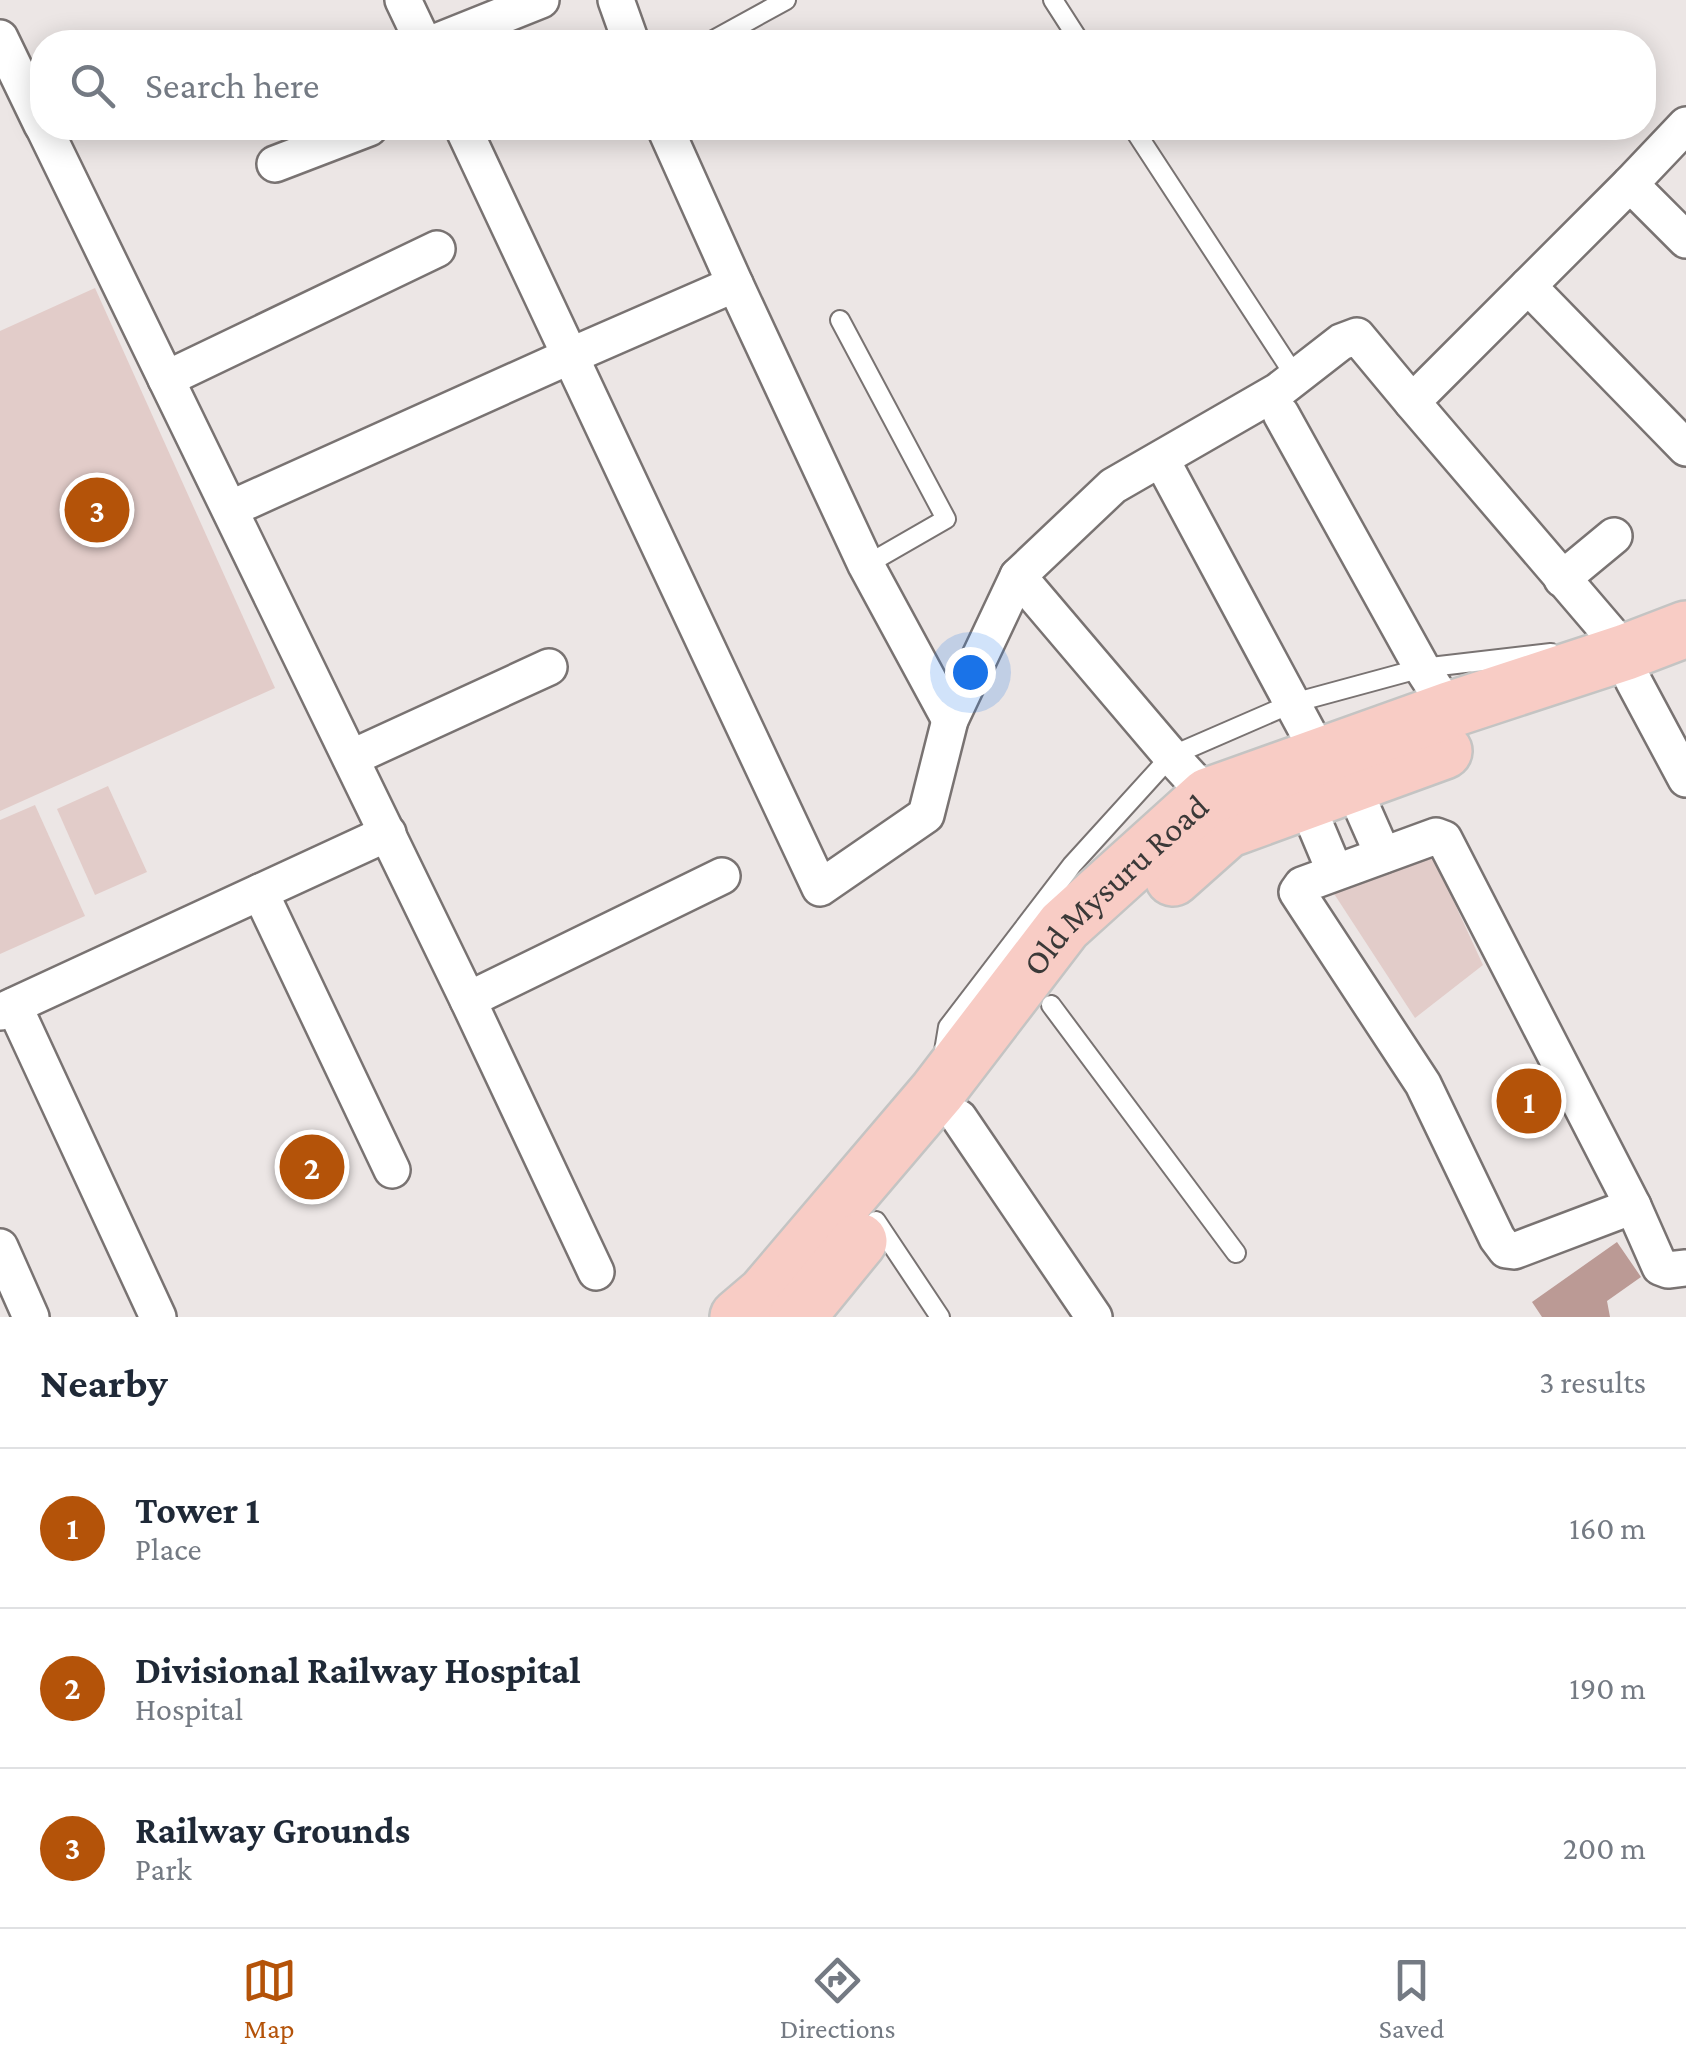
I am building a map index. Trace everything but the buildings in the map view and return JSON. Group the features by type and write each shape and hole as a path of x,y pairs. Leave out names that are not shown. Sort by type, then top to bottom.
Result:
{"main road":[{"name":"Old Mysuru Road","path":"738,1317 1050,1005 1093,949 1226,830 1326,781 1625,659 1686,629"},
{"name":"Old Mysuru Road","path":"797,1317 876,1220 1064,926 1208,796 1326,781 1435,688 1625,659 1686,661"}],"street":[{"path":"403,0 417,30"},
{"path":"466,30 540,0"},
{"path":"616,0 626,30"},
{"path":"0,38 30,99"},
{"path":"1412,402 1686,125"},
{"path":"50,140 388,833 596,1272"},
{"path":"275,164 338,140"},
{"path":"469,140 820,888 926,815 950,720 1018,576 1112,486 1278,390 1341,342 1357,336 1625,659 1686,779"},
{"path":"670,140 866,564 950,720"},
{"path":"1630,184 1686,240"},
{"path":"166,379 437,249"},
{"path":"230,510 735,284"},
{"path":"1528,286 1686,448"},
{"path":"1281,414 1435,688"},
{"path":"1168,472 1292,703 1326,781 1383,855"},
{"path":"1562,579 1614,536"},
{"path":"1018,576 1208,796"},
{"path":"351,758 549,667"},
{"path":"1326,781 1335,872"},
{"path":"158,1317 7,1009 388,833"},
{"path":"1633,1206 1514,1251 1506,1250 1422,1084 1298,895 1298,888 1436,836 1444,840 1633,1206 1660,1266 1668,1270 1686,1268"},
{"path":"468,1000 722,876"},
{"path":"260,892 392,1170"},
{"path":"948,1105 1094,1317"},
{"path":"0,1247 31,1317"}],"lane":[{"path":"732,30 786,0"},
{"path":"1053,0 1072,30"},
{"path":"1141,140 1295,376"},
{"path":"840,320 946,519 866,564"},
{"path":"948,1105 948,1026 1072,865 1170,756 1292,703 1435,688"},
{"path":"1050,1005 1236,1253"},
{"path":"876,1220 940,1317"}],"shaded area":[{"path":"95,288 275,688 0,811 0,331"},
{"path":"108,786 147,872 95,895 57,809"},
{"path":"35,805 85,916 0,954 0,820"},
{"path":"1430,850 1483,965 1415,1018 1329,886"},
{"path":"1617,1242 1641,1277 1607,1301 1610,1317 1542,1317 1532,1302"}],"place":[{"name":"Railway Grounds","path":"97,510"},
{"name":"Tower 1","path":"1529,1101"},
{"name":"Divisional Railway Hospital","path":"312,1167"}]}
